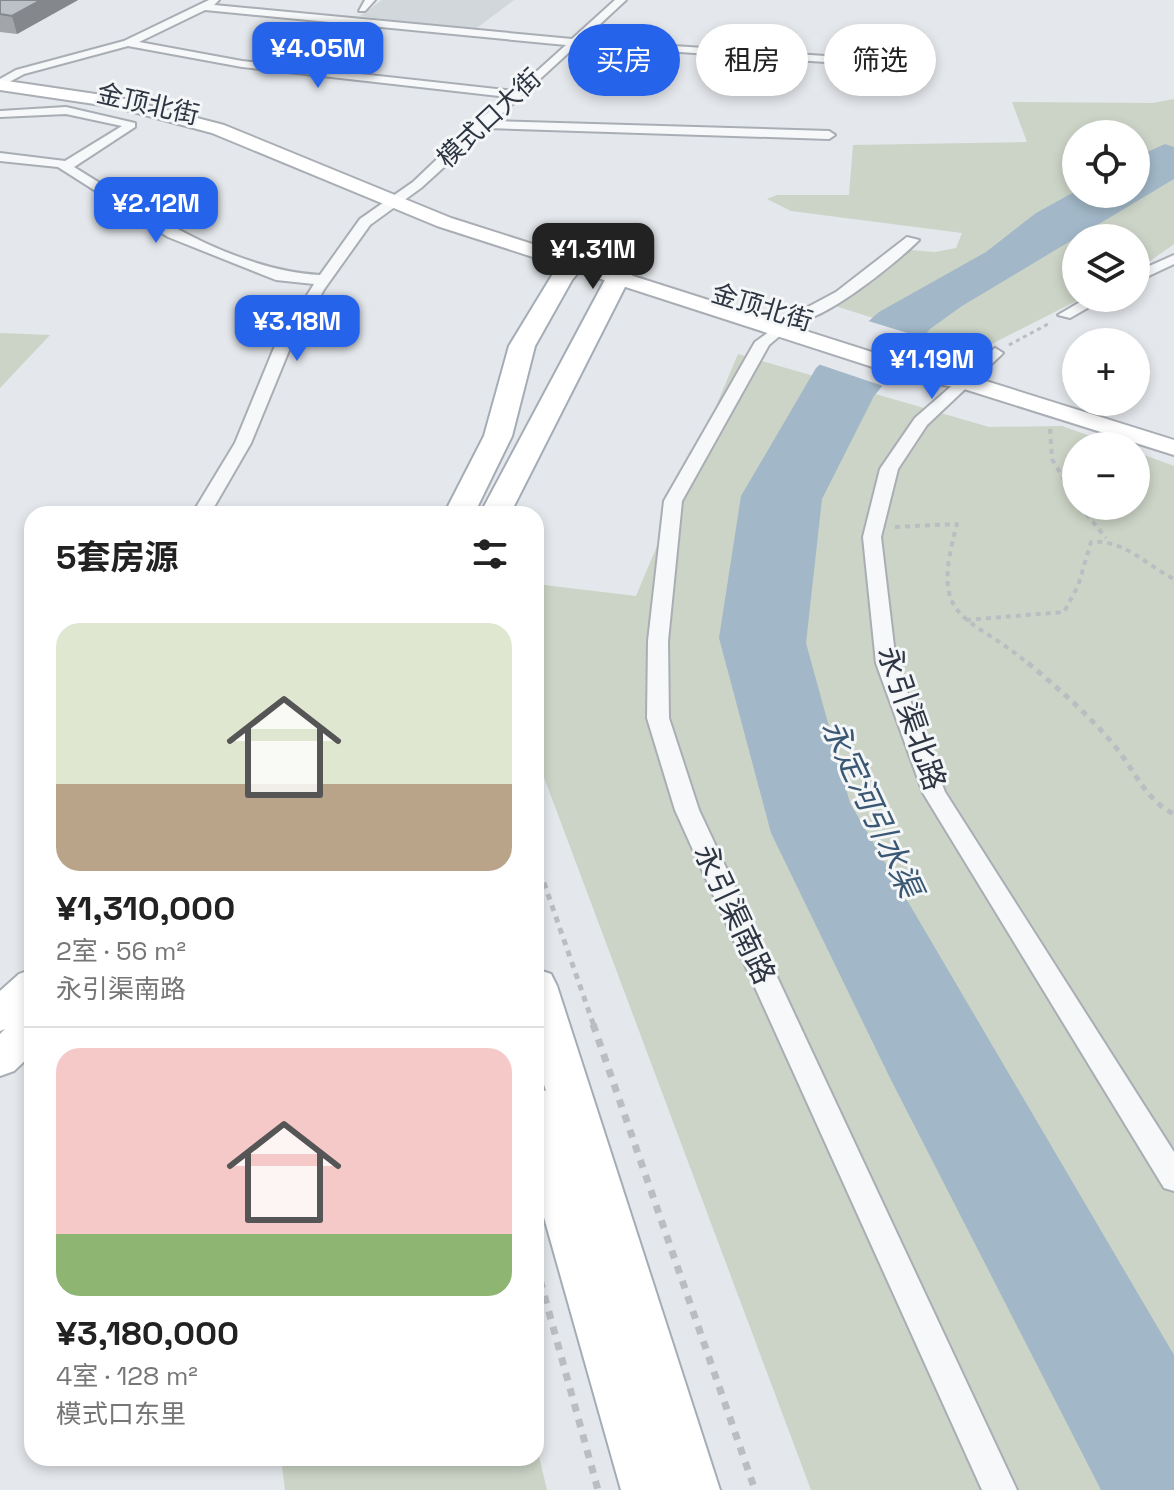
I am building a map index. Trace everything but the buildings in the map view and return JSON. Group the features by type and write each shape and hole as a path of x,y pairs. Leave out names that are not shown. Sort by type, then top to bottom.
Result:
{"main road":[{"name":"金顶北街","path":"2,82 164,112 218,129 396,199 1174,448"},
{"path":"463,506 498,436 522,346 579,256"},
{"path":"499,506 625,271"},
{"path":"0,1015 24,992"},
{"path":"544,1012 692,1490"},
{"path":"0,1059 24,1036"},
{"path":"544,1135 649,1490"}],"street":[{"path":"2,82 20,72 128,43 216,0"},
{"name":"模式口大街","path":"594,24 621,0"},
{"path":"205,7 568,43"},
{"path":"128,43 242,64 515,94"},
{"name":"模式口大街","path":"206,506 243,443 282,348 323,280 365,222 417,185 568,47"},
{"path":"680,50 824,59"},
{"path":"0,114 22,110 96,113 131,125 66,166"},
{"path":"480,124 829,135"},
{"path":"0,157 66,166 173,234 281,277 323,280"},
{"name":"永引渠南路","path":"912,240 803,328 763,342 673,501 658,641 658,718 687,810 1000,1490"},
{"path":"1150,271 1174,259"},
{"path":"1065,315 1071,312"},
{"name":"永引渠北路","path":"995,353 921,422 889,469 872,537 886,663 934,793 1174,1178"}],"path":[{"path":"995,353 1065,315"},
{"path":"1056,411 1050,422 1050,453 1054,470 1062,481"},
{"path":"1091,520 1106,538 1121,543 1136,558 1174,579"},
{"path":"875,524 898,527 957,524 946,564 948,587 956,612 974,628 997,637 1076,703 1116,747 1157,806 1174,814"},
{"path":"965,620 1064,612 1078,586 1091,542 1106,538"},
{"path":"544,883 755,1490"},
{"path":"544,1294 598,1490"}],"shaded area":[{"path":"382,0 514,0 473,31 360,16"}],"green space":[{"path":"1174,99 1174,244 1150,261 1150,224 1062,224 1062,308 978,351 832,305 910,250 935,252 956,248 962,233 791,211 767,199 777,195 849,195 853,145 1027,142 1012,102 1153,103"},
{"path":"0,333 50,335 0,388"},
{"path":"738,354 989,427 1062,426 1079,432 1062,432 1062,520 1150,520 1150,457 1174,466 1174,1490 811,1490 544,777 544,585 636,596"},
{"path":"282,1466 541,1466 547,1490 285,1490"}],"water":[{"path":"1165,144 1174,147 1174,179 1150,193 1150,151"},
{"path":"1062,199 1062,208 1126,208 1099,224 1062,224 1062,246 962,306 930,329 874,396 822,499 806,643 850,803 1174,1355 1174,1490 1101,1490 890,1078 771,833 719,638 741,496 816,368 879,312 986,252 1036,213"}],"pier":[{"path":"865,320 927,339 886,387 815,363"}],"water label":[{"name":"永定河引水渠","path":"872,808"}]}
